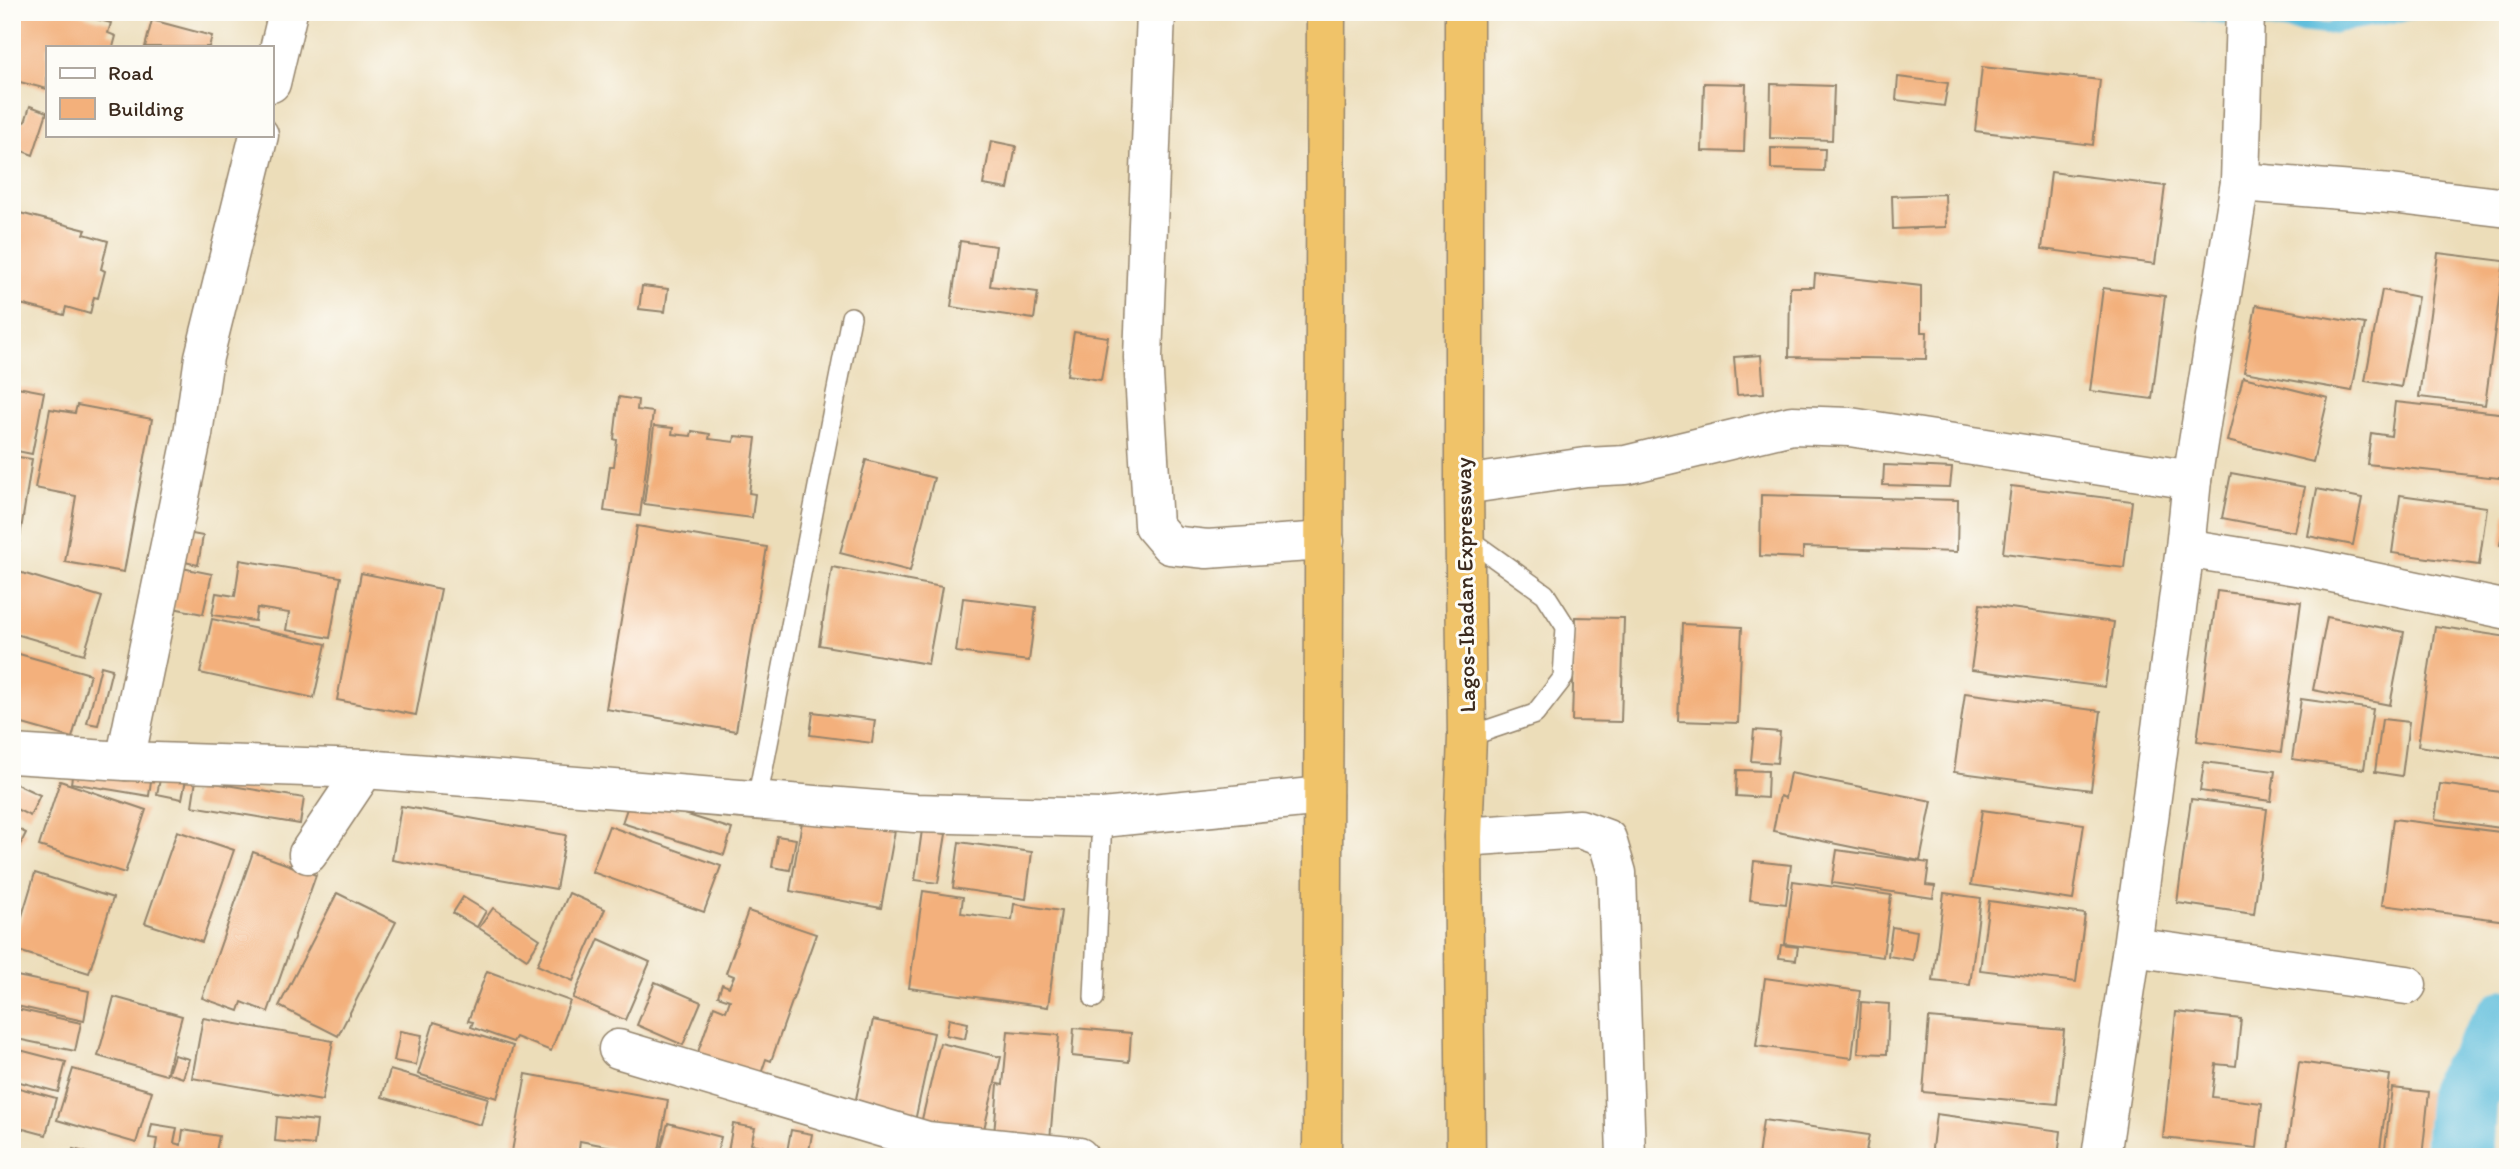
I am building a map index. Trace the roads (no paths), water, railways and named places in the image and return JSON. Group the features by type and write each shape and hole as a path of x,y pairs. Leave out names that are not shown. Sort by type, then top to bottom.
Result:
{"highway":[{"path":"1322,1157 1326,12"},
{"name":"Lagos-Ibadan Expressway","path":"1464,12 1464,536 1467,737 1463,837 1466,1157"}],"street":[{"path":"273,75 288,12"},
{"path":"1156,12 1143,358 1153,525 1170,545 1208,549 1325,541"},
{"path":"2101,1157 2132,947 2192,480 2240,182 2244,26"},
{"path":"125,761 193,434 204,357 259,136"},
{"path":"2240,182 2391,194 2508,208"},
{"path":"1464,485 1586,467 1626,465 1792,425 1850,427 2192,480"},
{"path":"2185,548 2308,568 2508,610"},
{"path":"12,754 125,761 365,769 915,813 1102,818 1322,796"},
{"path":"308,854 365,769"},
{"path":"1463,837 1580,829 1607,839 1617,873 1626,1157"},
{"path":"2132,947 2407,985"},
{"path":"618,1049 927,1141 1079,1157"}],"lane":[{"path":"757,800 851,317"},
{"path":"1464,536 1545,594 1566,627 1563,678 1535,714 1467,737"},
{"path":"1094,998 1102,818"}],"waterway":[{"path":"2173,12 2325,29 2419,12"},
{"path":"2459,1157 2463,1094 2508,1024"}]}
